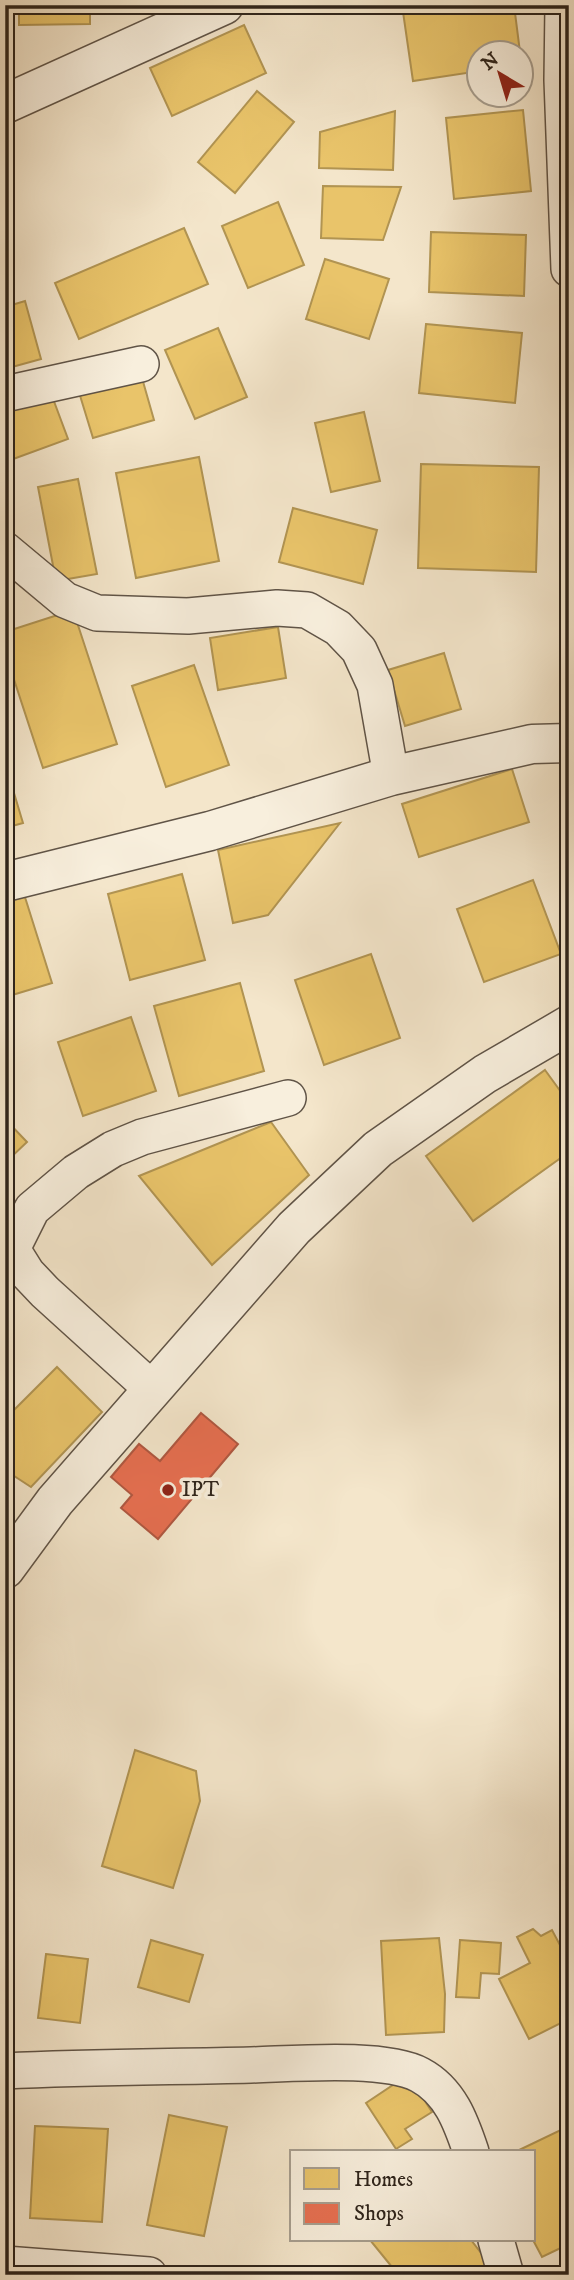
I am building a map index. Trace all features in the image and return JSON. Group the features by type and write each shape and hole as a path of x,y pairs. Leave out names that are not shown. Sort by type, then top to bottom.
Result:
{"street":[{"path":"5,104 224,5"},
{"path":"563,5 569,269"},
{"path":"5,394 141,364"},
{"path":"5,550 65,600 97,613 188,616 277,608 307,610 338,628 359,650 375,685 391,776"},
{"path":"5,883 210,831 391,776 532,744 569,743"},
{"path":"5,1569 55,1501 294,1228 378,1149 485,1074 569,1025"},
{"path":"153,1390 45,1292 9,1249 32,1209 76,1172 113,1149 142,1137 288,1098"},
{"path":"5,2071 329,2064 395,2066 419,2074 435,2086 456,2110 470,2150"},
{"path":"497,2242 506,2275"},
{"path":"5,2264 149,2275"}],"building: Homes":[{"path":"19,5 90,5 90,24 19,25"},
{"path":"402,5 514,5 518,38 466,38 466,73 413,81"},
{"path":"244,25 266,73 172,116 150,68"},
{"path":"257,91 294,122 235,193 198,162"},
{"path":"523,110 531,191 454,199 446,118"},
{"path":"395,111 393,170 319,168 320,132"},
{"path":"323,186 401,187 383,240 321,238"},
{"path":"278,202 304,265 248,288 222,226"},
{"path":"184,228 208,284 79,339 55,283"},
{"path":"431,232 526,235 524,296 429,292"},
{"path":"325,259 389,279 369,339 306,319"},
{"path":"25,301 41,359 5,369 5,307"},
{"path":"426,324 522,333 515,403 419,393"},
{"path":"218,328 247,397 195,419 165,350"},
{"path":"140,371 154,420 93,438 78,389"},
{"path":"49,388 68,439 5,462 5,404"},
{"path":"364,412 380,481 331,492 315,423"},
{"path":"199,457 219,561 136,578 116,473"},
{"path":"421,464 539,467 536,572 418,568"},
{"path":"78,479 97,574 56,581 38,487"},
{"path":"293,508 377,530 363,584 279,562"},
{"path":"73,610 117,744 43,768 5,652 5,632"},
{"path":"278,627 286,678 218,690 210,638"},
{"path":"444,653 461,709 405,726 388,670"},
{"path":"194,665 229,765 166,787 132,686"},
{"path":"5,763 23,823 5,828"},
{"path":"512,769 529,822 419,857 402,804"},
{"path":"340,823 268,915 233,923 218,850"},
{"path":"182,874 205,960 130,980 108,894"},
{"path":"533,880 561,954 484,982 457,909"},
{"path":"24,894 52,983 9,996 5,983 5,899"},
{"path":"371,954 400,1038 324,1065 295,980"},
{"path":"240,983 264,1071 179,1096 154,1006"},
{"path":"131,1017 156,1091 83,1116 58,1042"},
{"path":"545,1070 569,1103 569,1152 473,1221 426,1156"},
{"path":"5,1119 27,1142 5,1163"},
{"path":"271,1122 309,1175 212,1265 139,1176"},
{"path":"57,1367 102,1412 31,1487 5,1470 5,1419"},
{"path":"135,1750 196,1771 200,1801 173,1888 102,1866"},
{"path":"533,1929 541,1936 552,1930 569,1962 569,2019 529,2039 499,1979 530,1963 517,1937"},
{"path":"439,1938 445,1994 444,2032 386,2035 381,1941"},
{"path":"151,1940 203,1955 189,2002 138,1987"},
{"path":"460,1940 501,1943 499,1974 481,1973 479,1998 456,1997"},
{"path":"46,1954 88,1959 80,2023 38,2018"},
{"path":"408,2075 432,2112 405,2129 412,2139 396,2149 366,2103"},
{"path":"169,2115 227,2127 204,2236 147,2225"},
{"path":"35,2126 108,2129 102,2222 30,2218"},
{"path":"569,2126 569,2244 542,2257 534,2242 536,2150 519,2150"},
{"path":"372,2242 473,2242 498,2275 383,2275 392,2267"}],"building: Shops":[{"path":"201,1413 238,1444 158,1539 121,1508 132,1495 111,1477 139,1444 160,1461"}],"place":[{"name":"IPT","path":"168,1490"}]}
